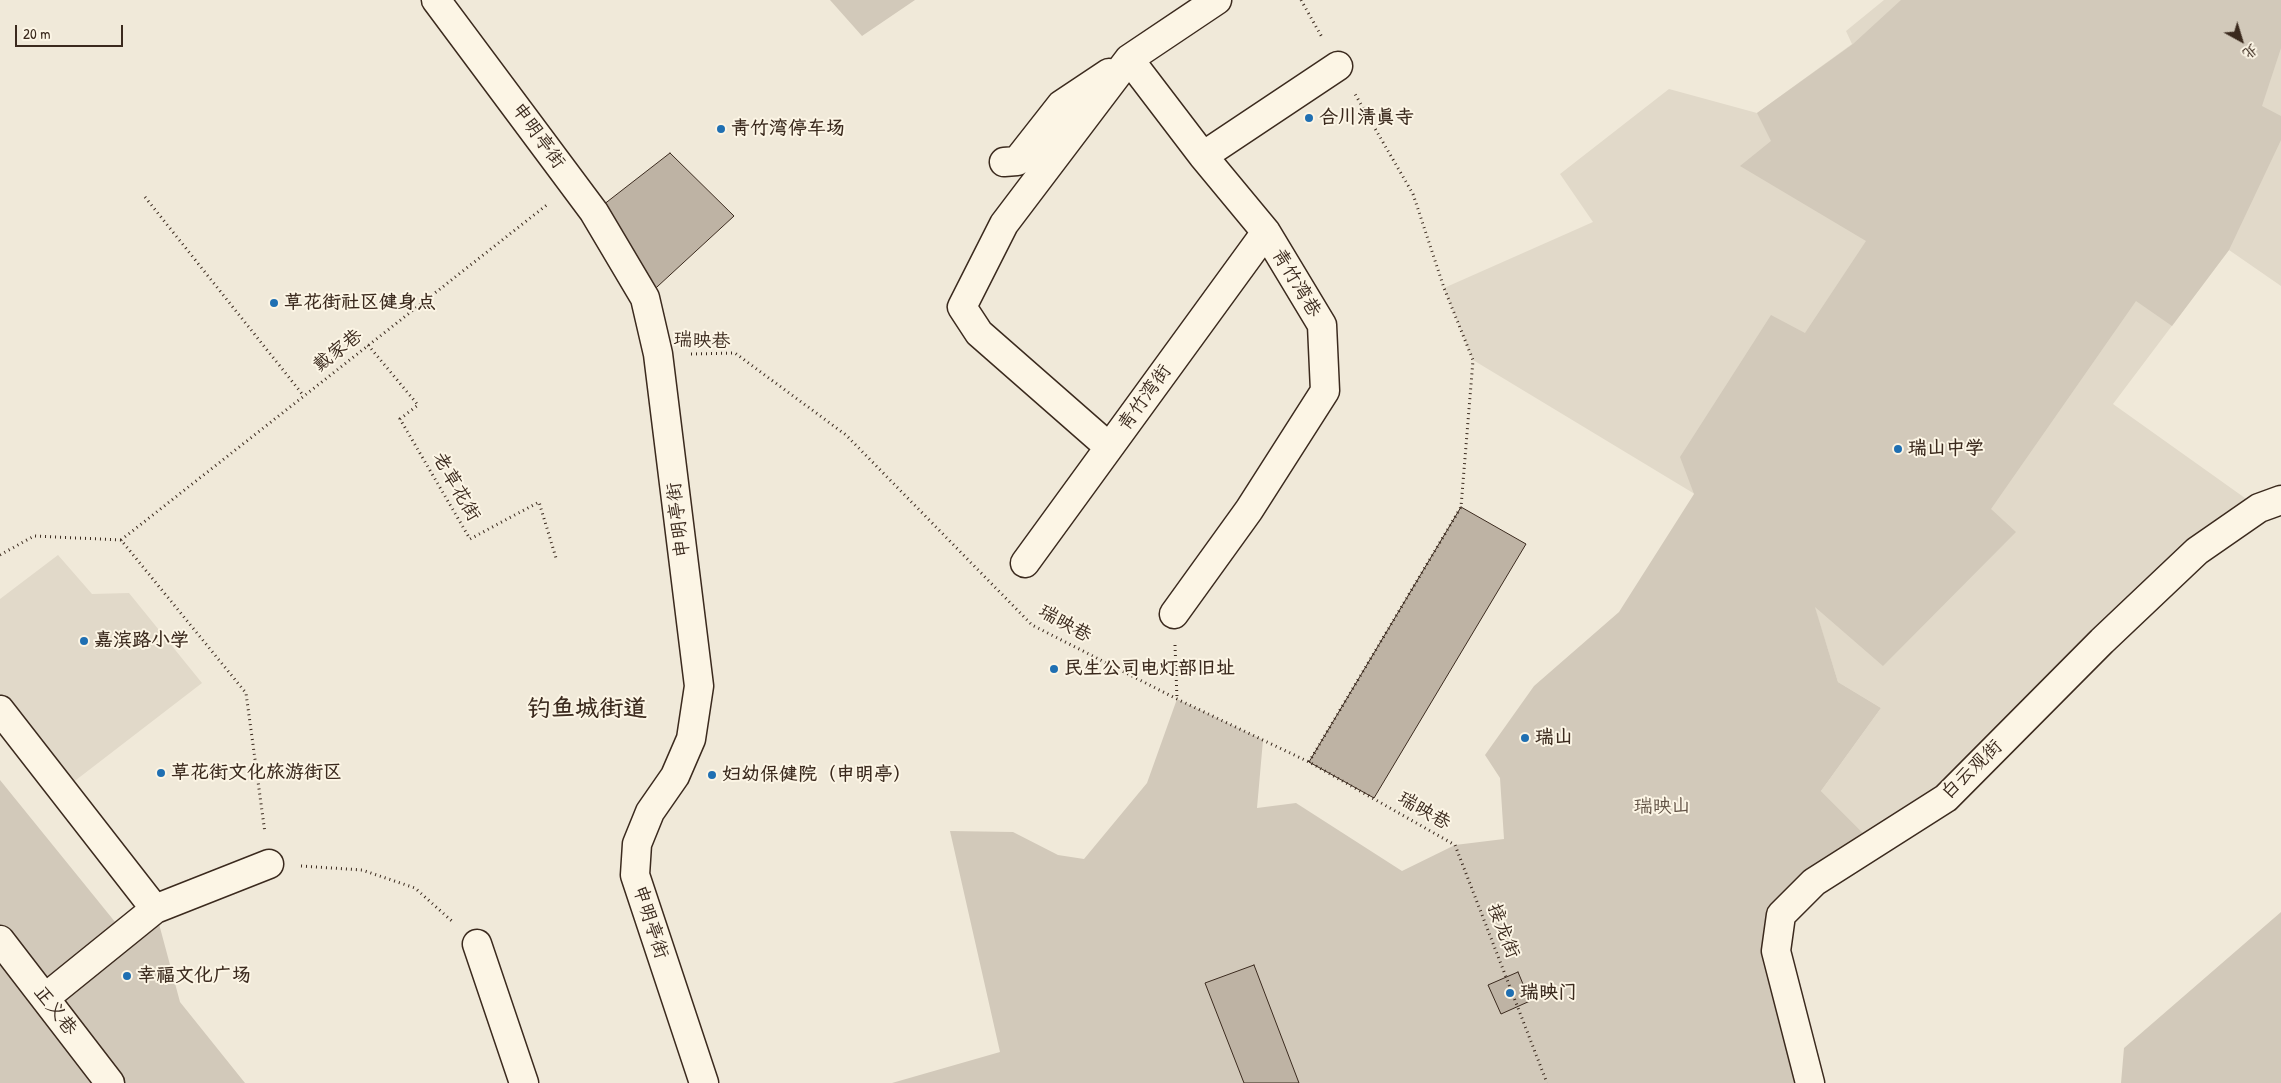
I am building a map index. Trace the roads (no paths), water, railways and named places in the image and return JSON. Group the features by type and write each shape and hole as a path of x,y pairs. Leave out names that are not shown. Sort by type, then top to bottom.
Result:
{"street":[{"name":"申明亭街","path":"436,0 594,212 645,298 658,354 698,686 691,740 675,776 650,812 637,844 635,874 704,1083"},
{"path":"1004,162 1016,161 1061,105 1129,59 1202,5"},
{"path":"1109,446 979,333 962,307 1004,224 1129,59"},
{"name":"青竹湾巷","path":"1129,59 1203,156 1266,232 1322,326 1325,392 1249,510 1174,614"},
{"path":"1203,156 1338,66"},
{"name":"青竹湾街","path":"1024,563 1266,232"},
{"name":"白云观街","path":"1810,1083 1776,951 1781,915 1814,882 1946,798 2102,642 2197,551 2259,508 2281,500"},
{"path":"0,710 155,909"},
{"path":"44,998 155,909 269,864"},
{"name":"正义巷","path":"0,940 110,1083"},
{"path":"477,944 524,1083"}],"place":[{"name":"合川清真寺","path":"1309,118"},
{"name":"青竹湾停车场","path":"721,129"},
{"name":"草花街社区健身点","path":"274,303"},
{"name":"瑞山中学","path":"1898,449"},
{"name":"嘉滨路小学","path":"84,641"},
{"name":"民生公司电灯部旧址","path":"1054,669"},
{"name":"瑞山","path":"1525,738"},
{"name":"草花街文化旅游街区","path":"161,773"},
{"name":"妇幼保健院（申明亭）","path":"712,775"},
{"name":"幸福文化广场","path":"127,976"},
{"name":"瑞映门","path":"1510,993"}],"district":[{"name":"钓鱼城街道","path":"587,710"}],"park label":[{"name":"瑞映山","path":"1662,807"}]}
